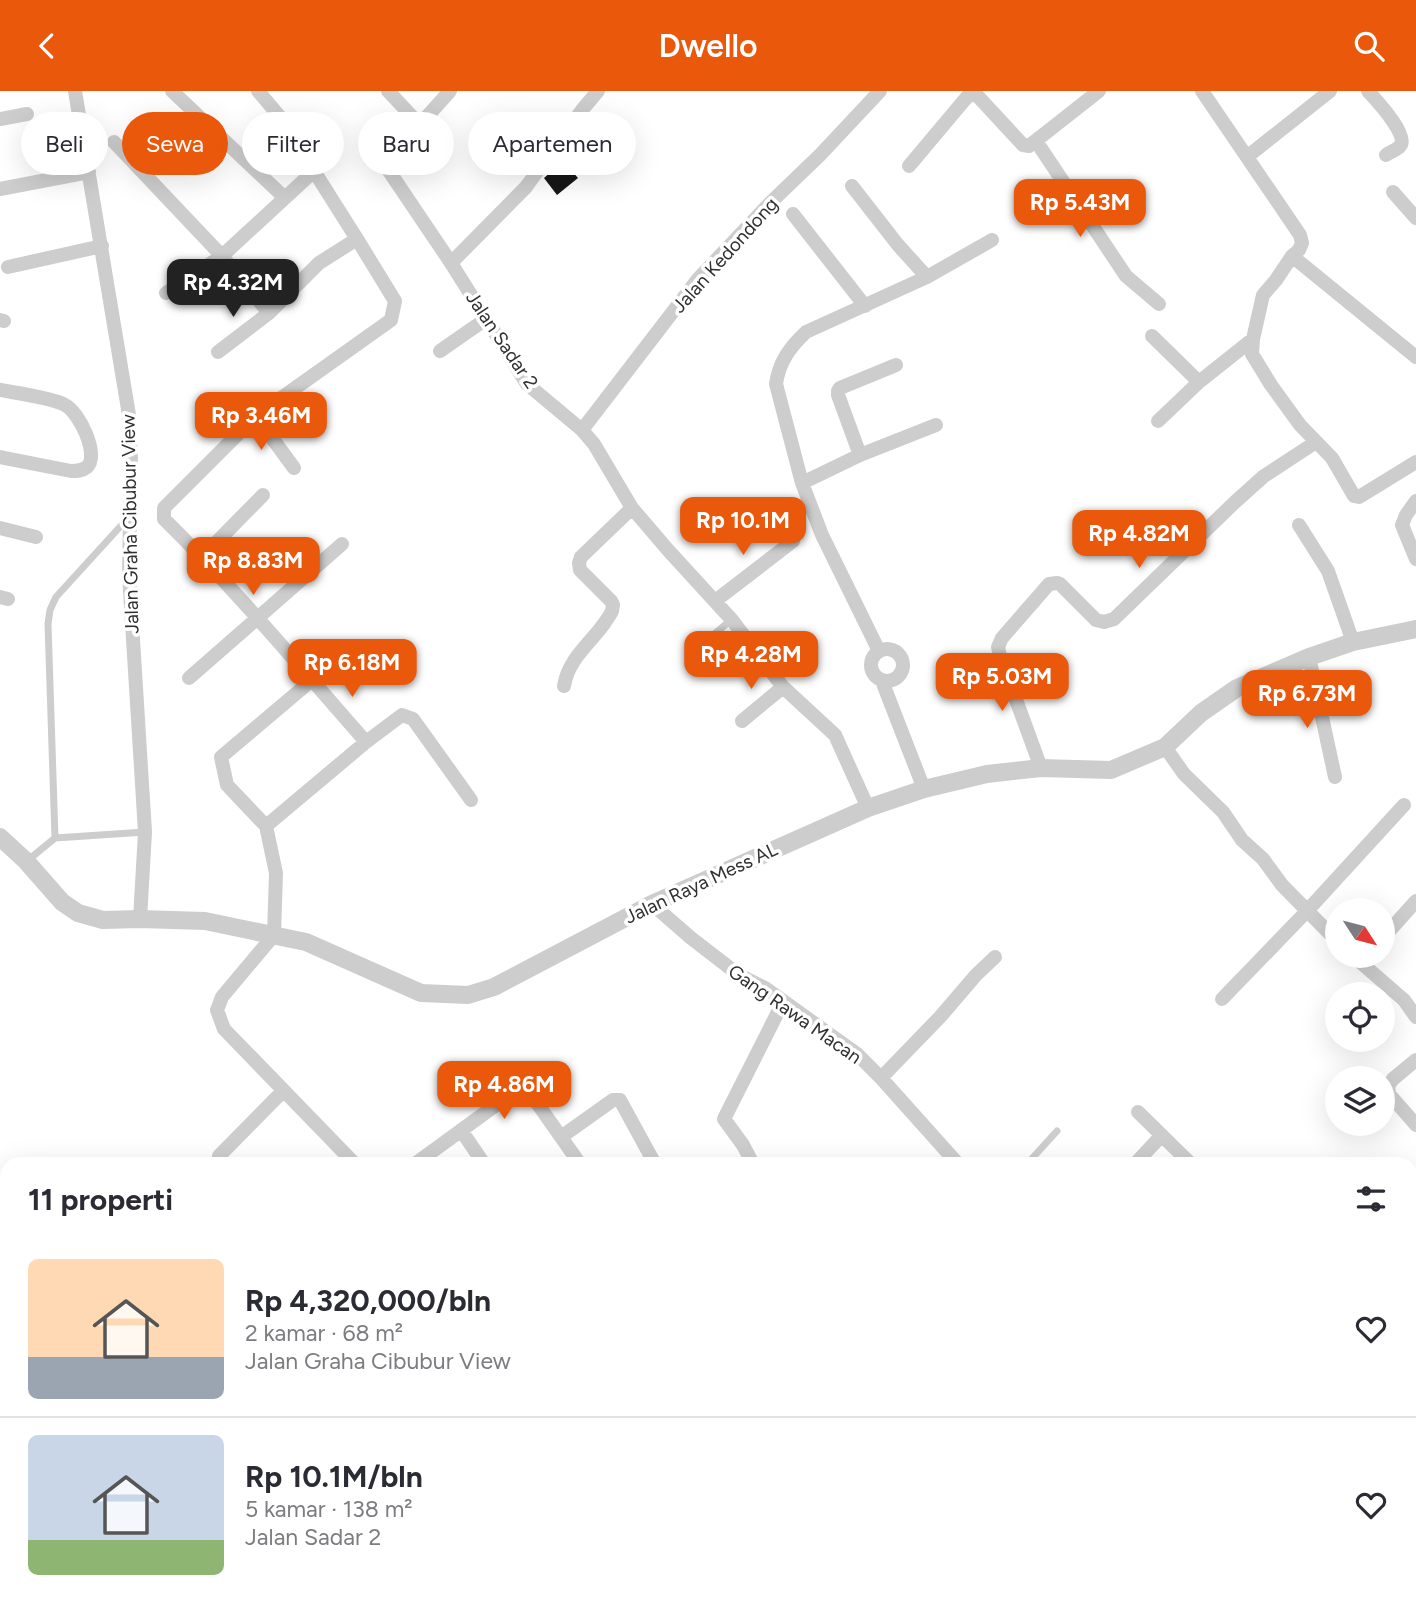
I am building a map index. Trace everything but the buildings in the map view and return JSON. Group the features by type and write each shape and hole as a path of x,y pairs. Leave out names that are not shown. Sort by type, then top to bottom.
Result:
{"street":[{"name":"Jalan Graha Cibubur View","path":"75,91 79,112"},
{"path":"172,91 285,198"},
{"path":"258,91 276,112"},
{"path":"388,91 408,112"},
{"name":"Jalan Sadar 2","path":"431,112 450,91"},
{"path":"451,263 526,187 598,91"},
{"name":"Jalan Kedondong","path":"582,430 698,279 770,203 820,156 880,91"},
{"path":"909,166 972,91 1023,145 1030,146 1099,91"},
{"path":"1202,91 1300,235 1302,243 1263,295 1252,354 1300,425 1332,458 1354,496 1359,497 1416,462"},
{"path":"1248,156 1330,91"},
{"path":"1368,91 1400,132 1403,140 1401,146 1385,155"},
{"path":"0,119 21,115"},
{"path":"1036,141 1126,276 1159,303"},
{"path":"114,142 222,256 269,313"},
{"path":"0,189 73,175"},
{"name":"Jalan Graha Cibubur View","path":"90,175 129,415 129,575 145,832 140,919"},
{"path":"166,293 222,256 310,175"},
{"path":"317,175 395,301 391,320 256,416 164,508 164,519 257,617 366,741"},
{"name":"Jalan Sadar 2","path":"392,175 527,384 582,430 594,444 632,508 732,620 783,687 835,735 868,807"},
{"path":"852,186 927,277"},
{"path":"1393,192 1416,218"},
{"path":"793,214 865,306"},
{"path":"218,352 269,313 318,263 357,239"},
{"path":"879,651 822,535 802,483 779,399 777,374 792,345 806,332 927,277 992,240"},
{"path":"8,267 102,246"},
{"path":"1292,256 1416,357"},
{"path":"440,351 486,319"},
{"path":"1152,336 1199,382"},
{"path":"1158,421 1199,382 1253,339"},
{"path":"860,455 838,391 897,365"},
{"path":"0,390 60,402 71,409 87,433 91,459 87,468 71,471 0,457"},
{"path":"256,416 294,468"},
{"path":"802,483 860,455 936,425"},
{"path":"1041,768 998,647 1002,638 1049,584 1053,583 1060,584 1096,620 1104,622 1114,619 1265,476 1316,442"},
{"path":"202,557 263,495"},
{"path":"1416,501 1402,525 1416,559"},
{"path":"564,686 566,674 612,611 613,605 580,570 581,557 632,508"},
{"path":"1299,525 1328,571 1353,642"},
{"path":"0,528 36,537"},
{"path":"715,601 793,541"},
{"path":"189,678 342,544"},
{"name":"Jalan Raya Mess AL","path":"0,837 26,861 62,902 78,913 103,920 205,921 306,941 421,993 468,995 495,986 652,904 868,807 924,789 987,774 1041,768 1111,770 1165,747 1201,713 1237,688 1309,657 1353,642 1416,629"},
{"path":"891,649 897,652 903,663 903,670 895,680 882,681 874,676 870,667 872,658 879,651 891,649"},
{"path":"1309,657 1335,777"},
{"path":"312,680 221,757 227,785 266,826 276,873 274,935 222,997 217,1010 223,1029 348,1157"},
{"path":"882,681 924,789"},
{"path":"742,721 783,687"},
{"path":"266,826 366,741 402,715 413,719 471,800"},
{"path":"1165,747 1184,774 1223,812 1242,840 1263,859 1282,885 1325,929"},
{"path":"1222,999 1404,805"},
{"path":"1395,924 1416,901"},
{"name":"Gang Rawa Macan","path":"652,904 739,975 765,988 856,1054 952,1157"},
{"path":"881,1078 995,957"},
{"path":"1370,968 1404,1000 1416,1017"},
{"path":"749,1157 724,1119 783,1002"},
{"path":"1416,1060 1388,1086 1389,1094 1416,1125"},
{"path":"219,1157 283,1091"},
{"path":"424,1157 511,1094 520,1093 537,1103 575,1157"},
{"path":"561,1137 613,1100 620,1100 651,1157"},
{"path":"1138,1112 1184,1157"},
{"path":"461,1130 479,1157"},
{"path":"1142,1157 1162,1135"}],"lane":[{"path":"55,838 48,624 50,610 56,597 129,517"},
{"path":"693,652 732,620"},
{"path":"26,861 55,838 145,832"},
{"path":"1034,1157 1058,1132"}]}
